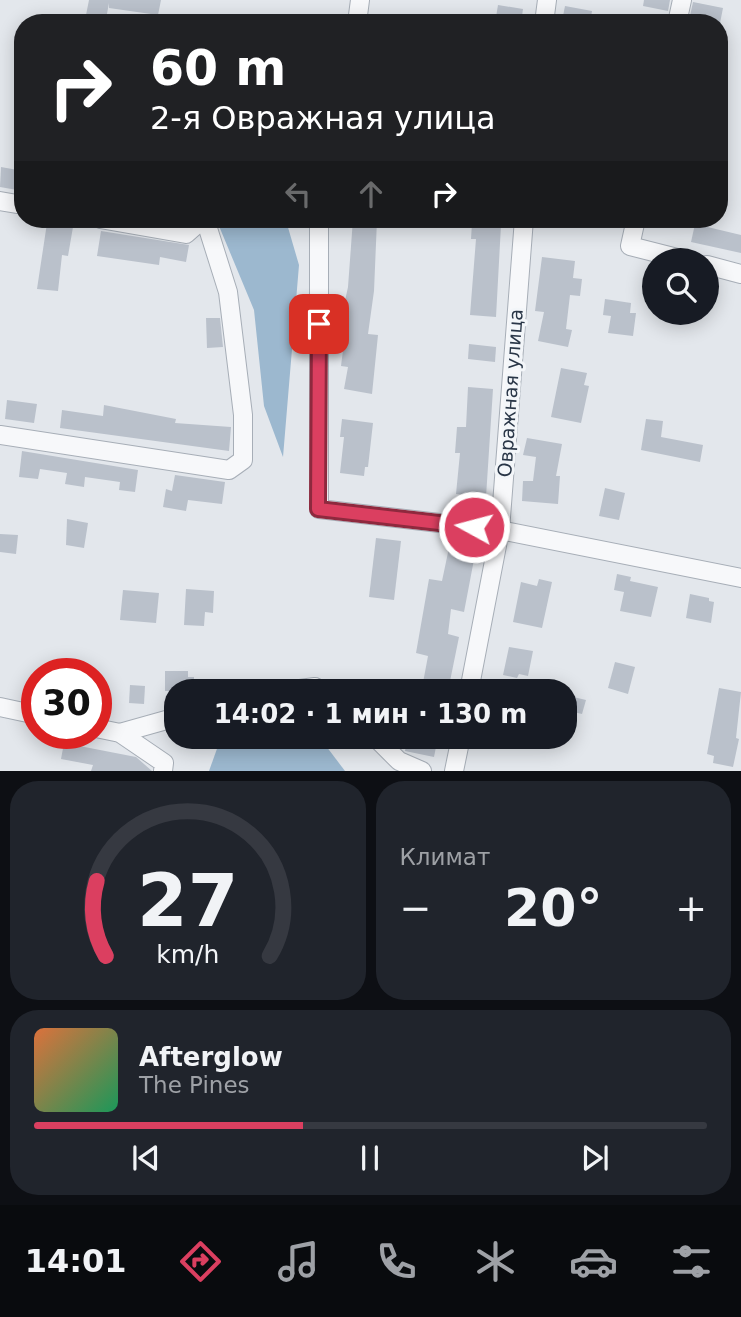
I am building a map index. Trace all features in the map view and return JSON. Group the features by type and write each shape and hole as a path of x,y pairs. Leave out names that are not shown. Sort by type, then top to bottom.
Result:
{"street":[{"path":"152,228 186,234 193,228"},
{"path":"0,435 229,470 243,460 243,415 228,292 207,228"},
{"path":"319,228 318,509 500,530 741,578"},
{"name":"Овражная улица","path":"471,679 500,530 523,228"},
{"path":"634,228 630,246 642,249"},
{"path":"719,268 741,274"},
{"path":"0,708 21,712"},
{"path":"120,733 164,721"},
{"path":"112,731 120,733 163,767"},
{"path":"387,749 399,761 422,771"},
{"path":"454,771 459,749"}],"water":[{"path":"220,228 288,228 299,265 283,457 264,406 254,310"},
{"path":"217,749 328,749 345,771 209,771"}],"building":[{"path":"89,0 161,0 158,14 109,8 109,3 107,14 86,14"},
{"path":"644,0 670,0 668,11 643,6"},
{"path":"693,2 723,8 722,14 690,14"},
{"path":"498,5 523,9 522,14 496,14"},
{"path":"565,6 592,11 592,14 563,14"},
{"path":"1,167 14,169 14,189 0,187"},
{"path":"46,228 73,228 68,256 62,255 58,291 37,289"},
{"path":"352,228 377,228 374,291 368,334 378,335 372,394 344,389 348,367 341,366 348,311 343,310 348,287"},
{"path":"472,228 501,228 496,317 470,315 476,239 471,239"},
{"path":"694,228 712,228 741,235 741,253 691,242"},
{"path":"101,231 189,245 186,262 160,257 159,265 97,256"},
{"path":"542,257 575,261 573,278 582,279 580,296 570,295 566,329 572,330 568,347 538,341 544,312 535,311"},
{"path":"605,299 631,303 630,313 636,313 633,336 608,333 611,316 603,315"},
{"path":"206,318 220,318 223,347 207,348"},
{"path":"469,344 496,347 495,362 468,359"},
{"path":"561,368 587,373 584,385 589,386 581,423 551,417"},
{"path":"468,387 493,389 486,497 456,494 460,453 455,453 457,427 466,427"},
{"path":"7,400 37,404 34,423 5,419"},
{"path":"104,405 176,419 175,423 231,427 229,451 60,428 62,410 103,416"},
{"path":"342,419 373,423 368,467 365,467 364,476 340,473 344,437 340,437"},
{"path":"646,419 663,421 661,437 703,445 700,462 641,450"},
{"path":"527,438 562,444 556,476 560,476 558,504 522,501 523,481 533,481 536,457 523,455"},
{"path":"22,451 138,470 135,492 119,490 120,482 85,477 84,487 65,484 67,473 40,469 38,479 19,477"},
{"path":"175,475 225,482 222,504 188,500 186,511 163,507 166,489 172,491"},
{"path":"605,488 625,493 619,520 599,516"},
{"path":"67,519 88,523 84,548 66,545"},
{"path":"0,534 18,535 16,554 0,552"},
{"path":"376,538 401,541 394,600 369,597"},
{"path":"450,543 476,549 464,612 451,609 448,634 459,637 450,679 424,679 428,656 416,653 429,579 442,581"},
{"path":"617,574 631,577 630,581 658,587 651,617 620,611 624,592 614,590"},
{"path":"539,579 552,582 542,628 513,622 521,582 537,586"},
{"path":"186,589 214,591 213,613 205,612 204,626 184,625"},
{"path":"123,590 159,593 156,623 120,620"},
{"path":"690,594 709,598 709,601 714,602 711,623 686,618"},
{"path":"509,647 533,651 528,676 519,674 517,678 503,675"},
{"path":"615,662 635,667 628,694 608,688"},
{"path":"165,671 188,671 188,677 194,677 194,679 165,679"},
{"path":"130,685 145,686 144,704 129,703"},
{"path":"719,688 741,692 736,738 739,739 733,767 713,763 714,756 707,754"},
{"path":"577,698 586,700 582,714 577,713"},
{"path":"63,749 95,749 136,757 152,771 91,771 93,765 61,759"},
{"path":"405,749 436,749 434,757"}],"route":[{"path":"319,324 318,509 474,527"}]}
